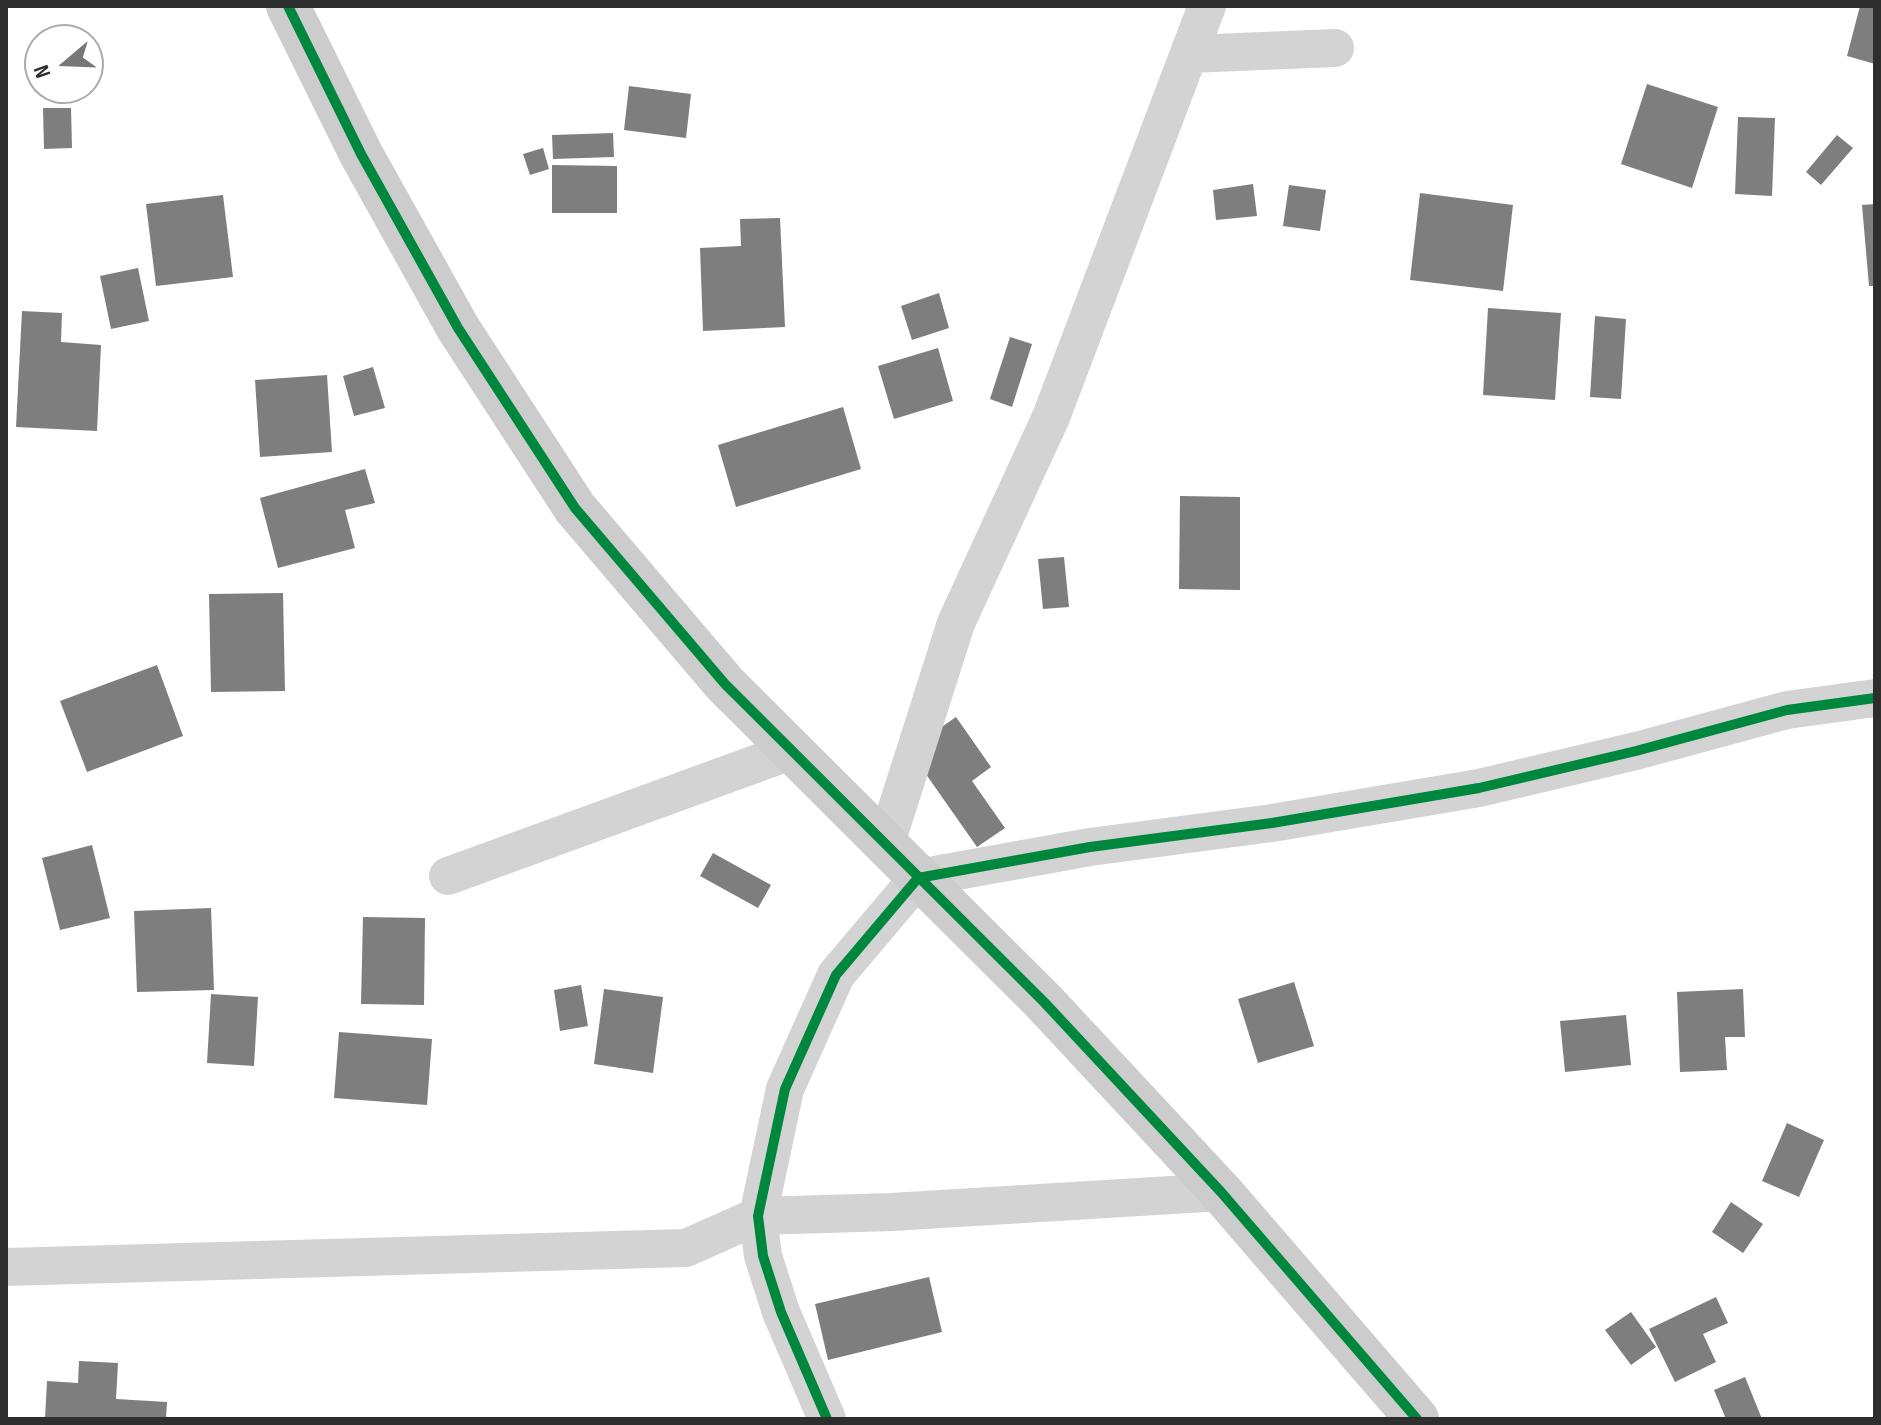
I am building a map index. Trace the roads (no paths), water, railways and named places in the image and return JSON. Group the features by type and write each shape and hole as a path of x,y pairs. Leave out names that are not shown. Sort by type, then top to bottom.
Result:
{"street":[{"path":"288,6 361,154 458,328 575,508 725,684 1044,1002 1221,1192 1417,1419"},
{"path":"885,846 956,623 1051,417 1111,252 1207,6"},
{"path":"1190,54 1335,48"},
{"path":"827,1419 781,1312 763,1256 758,1216 785,1089 836,975 918,878 1090,847 1272,823 1479,788 1636,751 1787,710 1875,698"},
{"path":"448,876 791,751"},
{"path":"6,1267 686,1248 758,1216 908,1211 1221,1192"}]}
